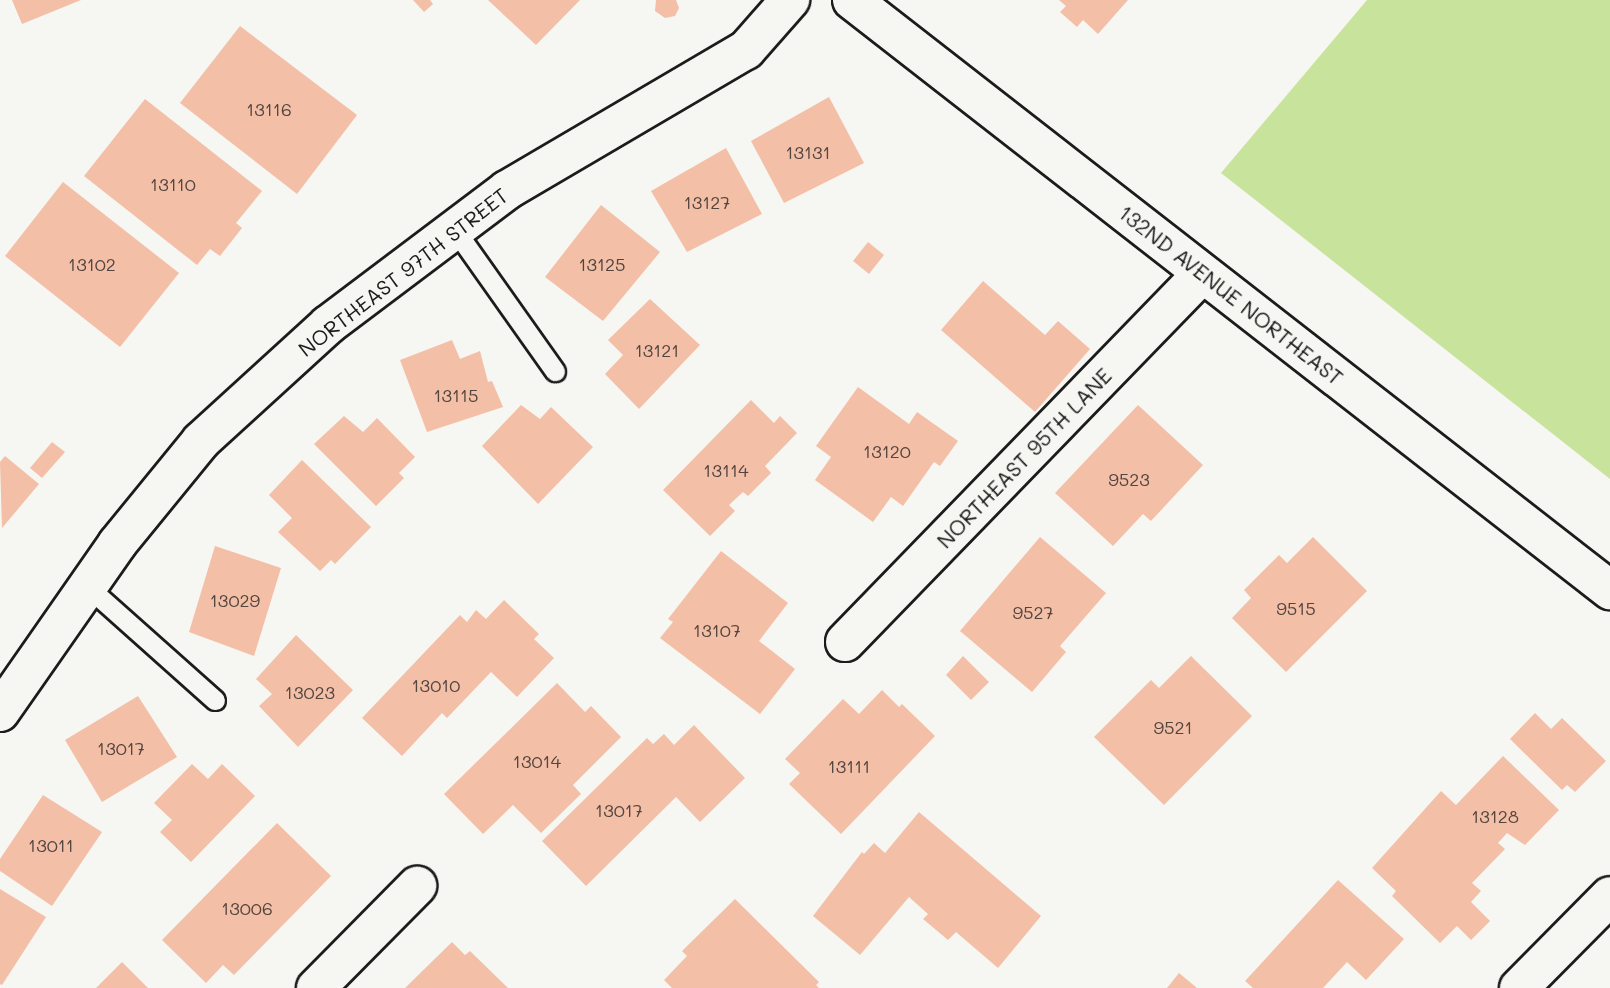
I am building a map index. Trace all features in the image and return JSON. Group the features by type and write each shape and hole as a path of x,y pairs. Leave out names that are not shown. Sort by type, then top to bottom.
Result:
{"street":[{"name":"NORTHEAST 97TH STREET","path":"0,712 117,544 201,441 328,325 507,190 746,50 790,0"},
{"name":"132ND AVENUE NORTHEAST","path":"852,0 1610,590"},
{"name":"NORTHEAST 95TH LANE","path":"845,642 1202,274"},
{"path":"316,988 417,886"},
{"path":"1519,988 1610,896"}],"lane":[{"path":"455,230 555,372"},
{"path":"88,587 215,701"}],"green space":[{"path":"1367,0 1610,0 1610,479 1221,173"}],"building":[{"path":"12,0 81,0 22,24"},
{"path":"413,0 430,0 433,4 424,12"},
{"path":"488,0 580,0 536,45"},
{"path":"656,0 676,0 679,8 675,16 665,18 655,11"},
{"path":"1059,0 1128,0 1098,34 1083,20 1077,27 1060,12 1066,6"},
{"path":"240,26 357,115 297,194 180,103"},
{"path":"829,97 864,163 784,203 751,141"},
{"path":"145,99 262,191 236,223 242,228 220,256 210,249 197,265 84,176"},
{"path":"726,148 762,214 687,252 651,191"},
{"path":"63,182 179,273 120,347 5,256"},
{"path":"601,205 660,252 603,321 545,277"},
{"path":"868,242 884,255 869,274 853,261"},
{"path":"983,281 1045,335 1058,321 1090,349 1035,412 941,330"},
{"path":"650,299 700,345 639,409 605,374 623,355 608,340"},
{"path":"452,340 460,359 480,351 488,382 492,381 503,407 427,432 400,360"},
{"path":"858,387 909,424 917,412 958,441 940,466 934,462 903,506 891,497 873,522 815,480 831,457 816,446"},
{"path":"751,400 774,423 780,416 797,433 765,466 771,473 748,496 743,492 729,505 735,511 710,536 663,490"},
{"path":"521,405 540,419 551,407 593,447 538,504 482,446"},
{"path":"1138,405 1203,465 1151,521 1143,514 1113,546 1055,493"},
{"path":"344,416 363,432 377,418 415,457 399,473 404,478 376,506 314,444"},
{"path":"52,442 65,452 42,478 30,468"},
{"path":"5,456 39,484 2,528 0,462"},
{"path":"302,460 371,527 335,564 331,560 320,571 278,532 292,518 269,495"},
{"path":"1040,537 1106,593 1060,646 1066,652 1032,692 960,631"},
{"path":"1313,537 1367,591 1286,672 1232,618 1251,598 1244,590 1279,555 1287,563"},
{"path":"215,546 281,568 254,656 189,632"},
{"path":"721,551 788,603 759,641 795,669 760,714 660,638 673,622 668,619"},
{"path":"504,600 539,634 534,639 554,658 517,697 491,672 447,718 442,713 402,756 362,718 460,615 467,622 476,610 486,619"},
{"path":"296,635 353,690 298,747 259,706 272,694 256,679"},
{"path":"963,656 989,682 971,700 946,675"},
{"path":"1191,656 1252,716 1164,805 1094,737 1151,680 1159,688"},
{"path":"557,683 585,712 591,706 621,737 573,785 581,794 541,833 513,805 483,834 444,794"},
{"path":"882,690 899,707 902,704 935,736 841,834 789,784 800,773 785,759 843,699 859,714"},
{"path":"138,696 177,757 102,802 65,740"},
{"path":"1535,713 1551,729 1562,718 1606,761 1575,792 1567,785 1562,790 1510,739"},
{"path":"694,725 745,778 700,822 676,797 586,886 542,841 647,738 653,744 664,734 674,745"},
{"path":"1503,756 1559,810 1525,845 1507,833 1498,843 1505,849 1472,883 1481,891 1471,902 1490,921 1471,940 1457,926 1440,943 1392,896 1396,891 1372,868 1441,791 1456,805"},
{"path":"192,764 208,779 222,764 255,796 191,862 160,832 172,820 154,803"},
{"path":"43,795 102,832 52,906 0,871 0,859"},
{"path":"919,812 1041,916 998,968 956,932 948,940 923,919 928,914 909,897 860,955 813,916 862,852 864,854 874,843 885,853"},
{"path":"277,823 331,876 234,975 223,965 206,983 162,940"},
{"path":"1338,880 1404,939 1366,980 1347,962 1323,988 1253,988 1245,981"},
{"path":"0,889 46,917 2,985 0,984"},
{"path":"735,899 819,982 816,985 819,988 672,988 664,980 687,956 682,951"},
{"path":"452,942 465,955 470,951 508,988 405,988"},
{"path":"122,962 148,988 96,988"},
{"path":"1179,973 1197,988 1167,988"}]}
